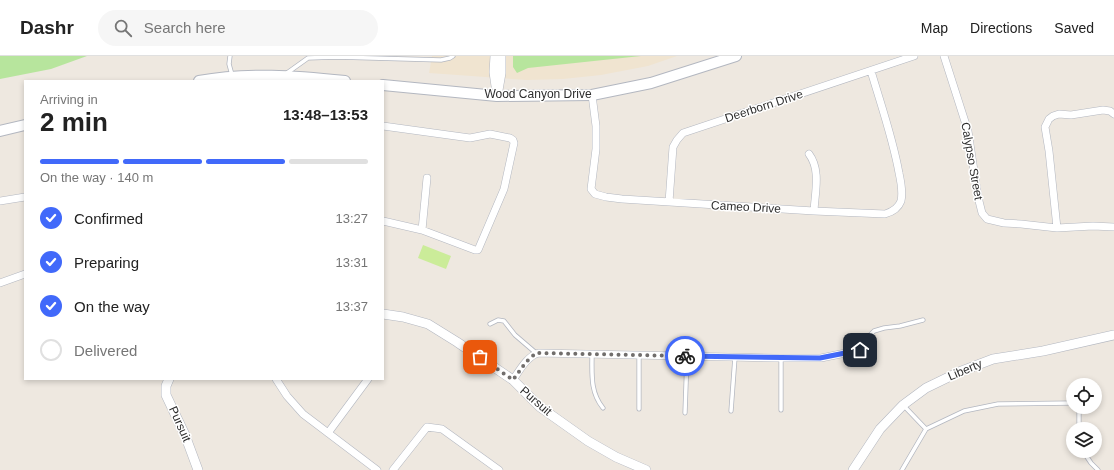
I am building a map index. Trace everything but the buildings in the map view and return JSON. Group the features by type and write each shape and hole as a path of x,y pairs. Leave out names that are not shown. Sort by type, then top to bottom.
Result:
{"main road":[{"name":"Wood Canyon Drive","path":"384,85 497,96 592,95 651,83 736,56"},
{"path":"206,80 232,76 283,76 333,80"},
{"path":"0,131 24,125"}],"street":[{"path":"495,56 494,72 497,96"},
{"path":"497,96 502,56"},
{"name":"Deerborn Drive","path":"669,202 674,147 677,140 683,133 914,56"},
{"name":"Calypso Street","path":"944,56 968,131 978,197 982,213 987,219 1004,224 1021,224 1057,228"},
{"name":"Cameo Drive","path":"592,95 596,126 596,149 591,189 595,194 617,198 669,202 876,214 892,212 897,208 902,196 896,152 871,71"},
{"path":"1112,113 1104,110 1071,115 1059,114 1049,119 1045,127 1049,150 1057,228 1093,226 1114,227"},
{"path":"384,126 470,138 490,134 510,138 514,143 504,189 478,250 422,230 384,221"},
{"path":"809,154 814,160 816,169 814,211"},
{"path":"422,230 427,178"},
{"path":"0,201 24,197"},
{"path":"0,283 24,274"},
{"name":"Pursuit","path":"384,314 403,317 428,324 513,380 540,407 585,438 616,457 646,470"},
{"name":"Liberty","path":"853,470 880,429 903,405 926,388 959,372 993,359 1043,351 1114,336"},
{"path":"513,380 526,362 536,353 820,358 860,350"},
{"name":"Pursuit","path":"169,380 166,386 166,395 185,435 198,470"},
{"path":"277,380 287,396 303,414 377,470"},
{"path":"328,433 367,380"},
{"path":"393,470 427,427 442,429 499,470"}],"lane":[{"path":"230,56 229,64 232,76"},
{"path":"283,76 308,58 336,57 441,60 453,56"},
{"path":"490,324 498,320 504,321 514,335 536,353"},
{"path":"860,350 874,331 923,320"},
{"path":"592,354 593,391 603,408"},
{"path":"639,355 639,409"},
{"path":"685,413 687,356"},
{"path":"731,410 735,357"},
{"path":"781,358 781,410"},
{"path":"902,470 926,429 964,411 998,404 1066,403"},
{"path":"903,405 926,429"},
{"path":"1088,458 1098,470"}],"shaded area":[{"path":"432,56 677,56 648,66 601,75 563,79 527,80 429,73"}],"green space":[{"path":"0,56 87,56 51,69 0,79"},
{"path":"513,56 641,56 528,68 517,73 513,67"},
{"path":"423,245 451,256 446,269 418,258"}],"way so far":[{"path":"480,357 513,380 526,362 536,353 685,356"}],"route":[{"path":"685,356 820,358 860,350"}]}
